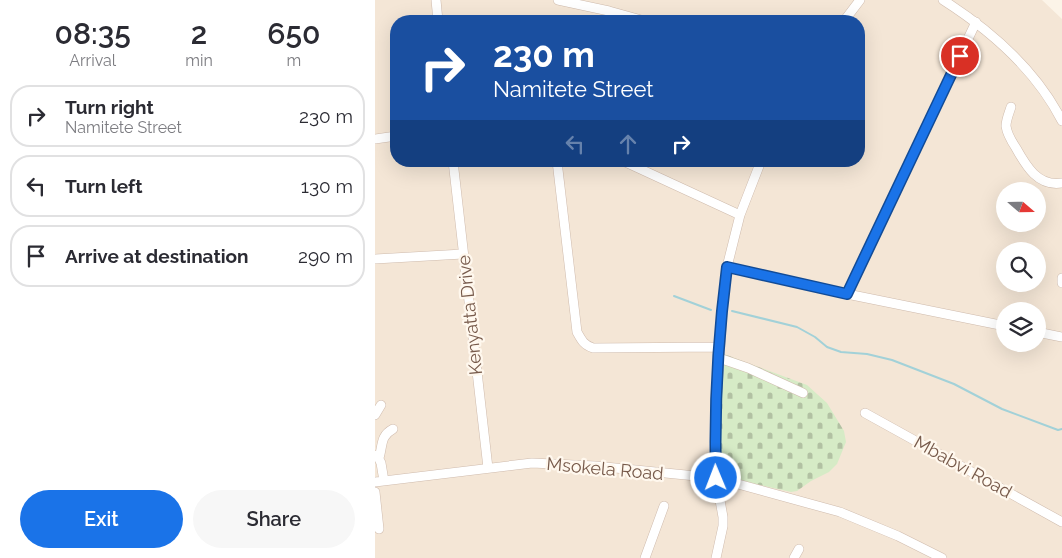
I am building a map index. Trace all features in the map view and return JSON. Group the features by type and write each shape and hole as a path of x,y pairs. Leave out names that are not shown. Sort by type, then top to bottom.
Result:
{"street":[{"path":"436,0 437,15"},
{"path":"558,0 623,15"},
{"path":"849,15 860,0"},
{"path":"943,0 976,22 1019,62 1041,88 1062,120"},
{"path":"847,294 976,22"},
{"path":"1011,107 1007,127 1025,166 1046,182 1062,183"},
{"path":"375,139 390,137"},
{"name":"Kenyatta Drive","path":"454,167 487,468"},
{"path":"558,167 577,332 582,342 593,348 719,347"},
{"path":"636,167 740,215"},
{"path":"716,558 723,526 716,478 715,425 723,302 727,267 740,215 759,167"},
{"path":"375,259 463,254"},
{"path":"727,267 996,324"},
{"path":"1046,334 1062,337"},
{"path":"719,358 747,368 803,393"},
{"path":"375,414 381,406"},
{"name":"Mbabvi Road","path":"865,413 1062,522"},
{"path":"379,481 377,456 386,432 393,429"},
{"name":"Msokela Road","path":"379,481 532,464 595,466 716,478 840,512 897,536 942,558"},
{"path":"375,492 379,528"},
{"path":"645,558 664,506"},
{"path":"794,558 799,549"}],"shaded area":[{"path":"375,0 1042,0 1062,19 1062,558 375,558"}],"green space":[{"path":"724,354 807,385 827,403 844,431 846,442 837,464 829,472 797,491 791,492 720,476 720,417"}],"waterway":[{"path":"674,296 711,310"},
{"path":"732,311 797,327 815,337 827,347 841,352 867,354 892,360 954,384 1002,409 1058,430 1062,429"}],"route":[{"path":"716,478 715,425 727,267 847,294 960,56"}]}
